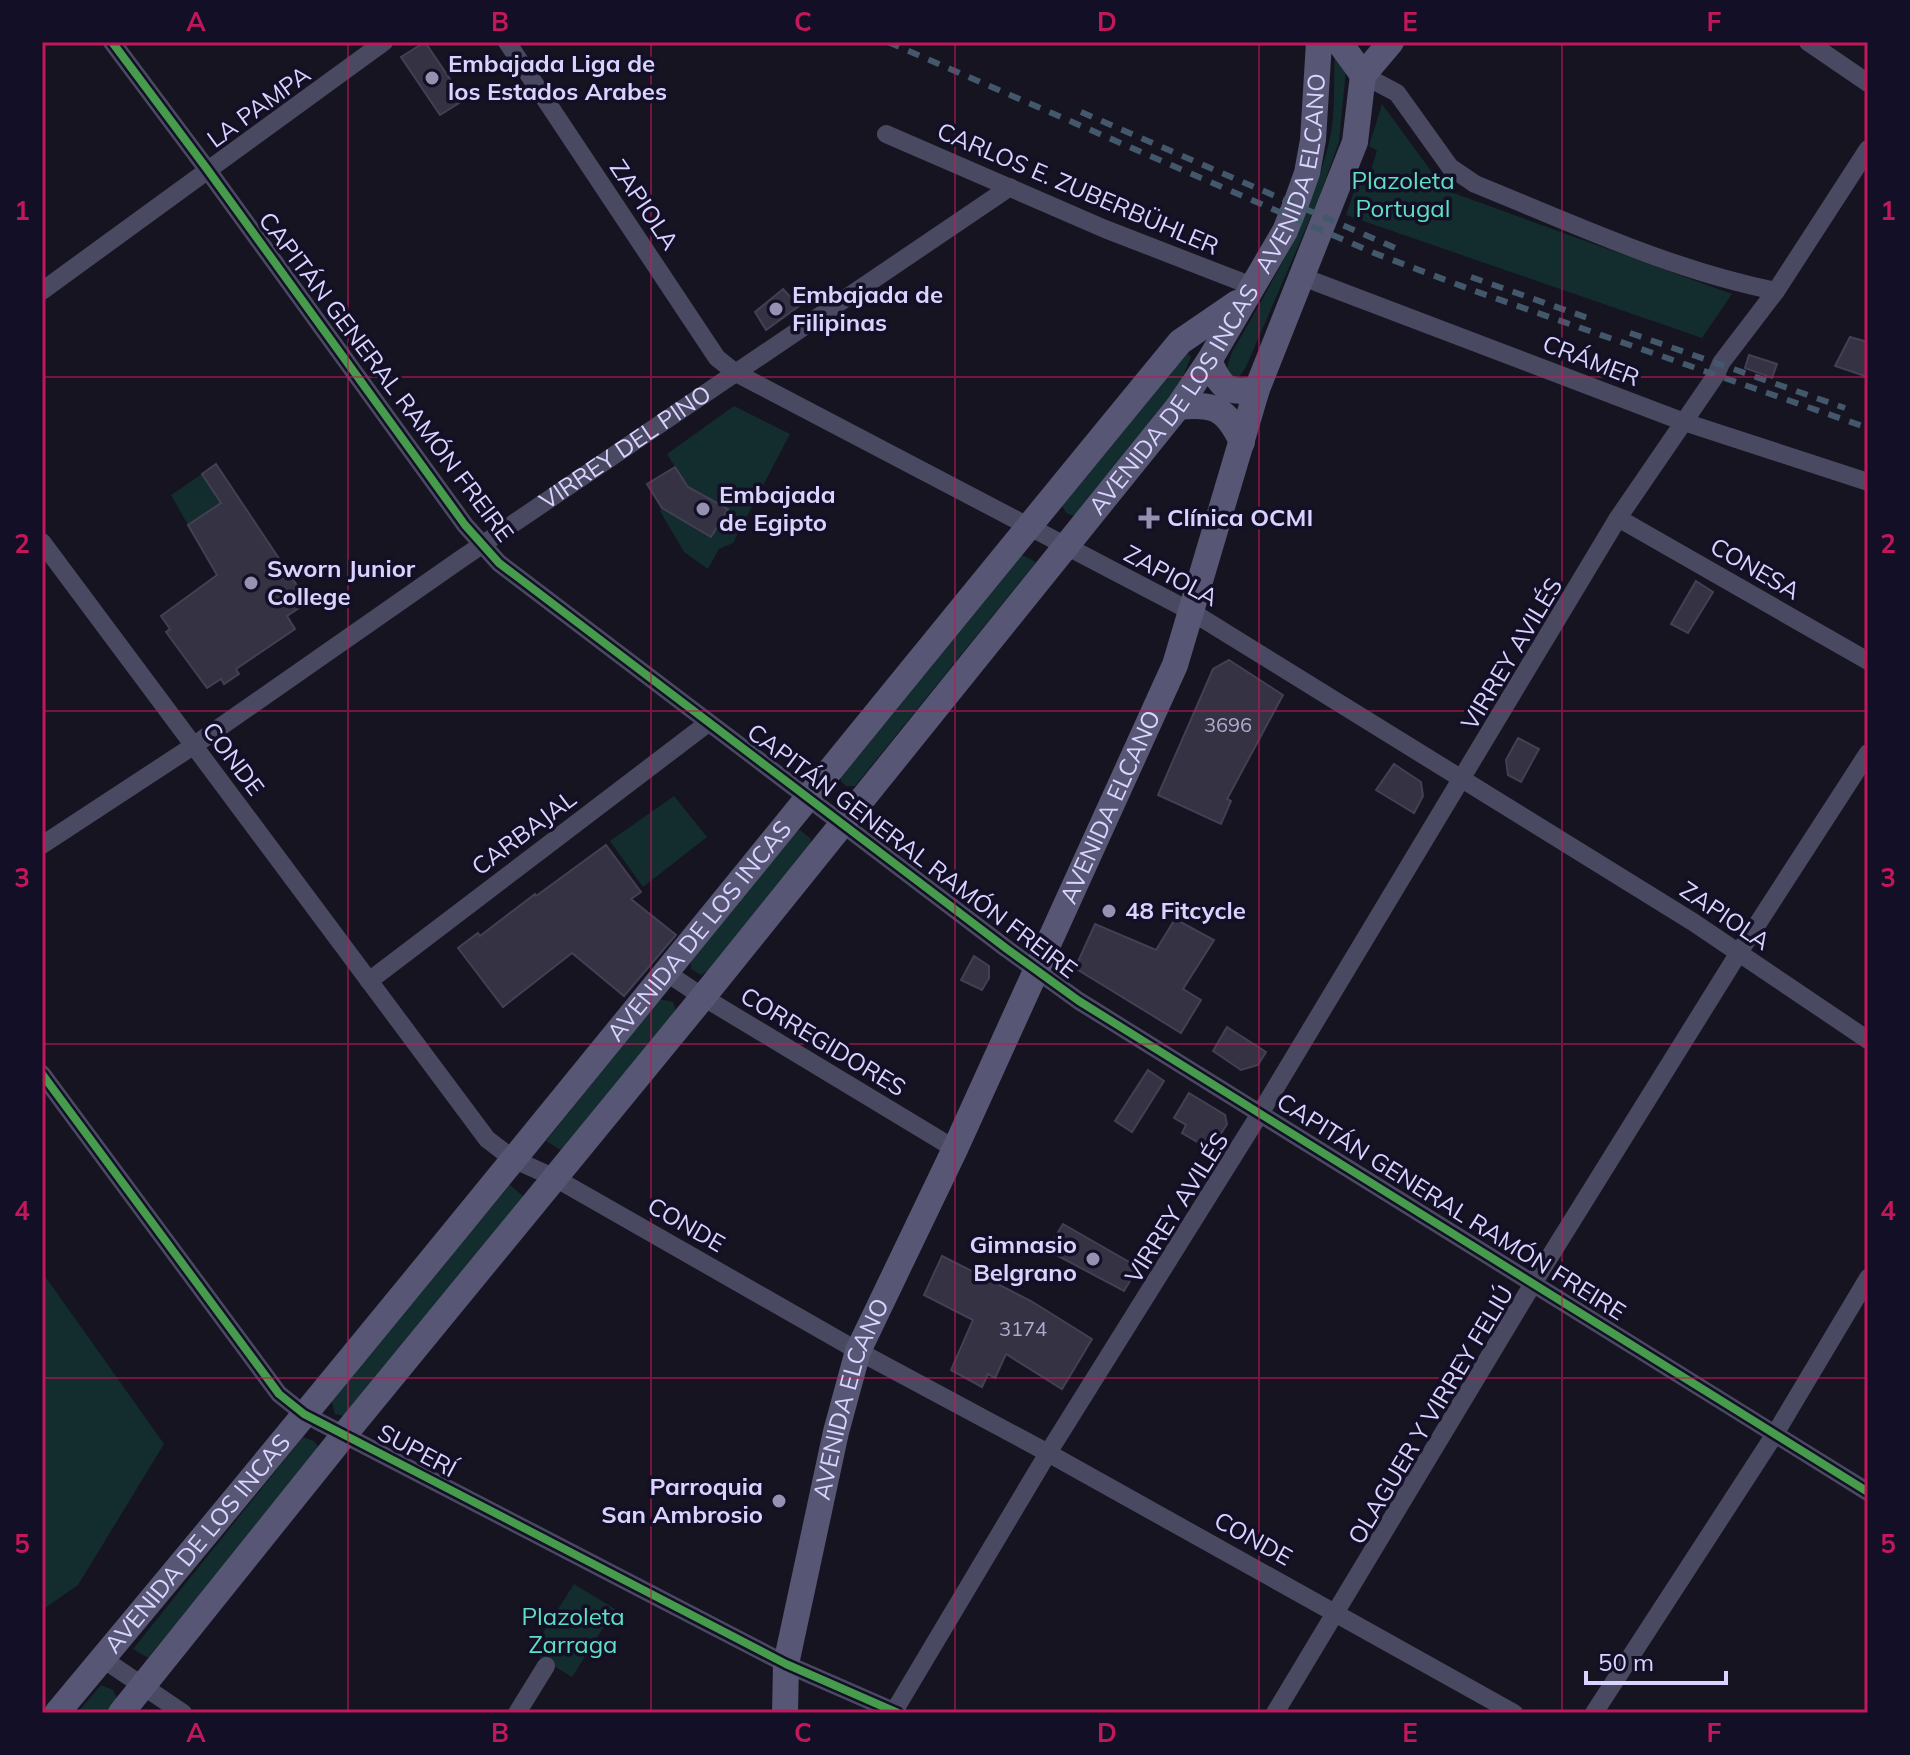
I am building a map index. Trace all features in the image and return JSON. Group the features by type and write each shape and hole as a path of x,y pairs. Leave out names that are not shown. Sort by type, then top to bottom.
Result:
{"main road":[{"name":"AVENIDA ELCANO","path":"1248,292 1285,231 1307,173 1316,114 1319,42"},
{"path":"1339,42 1363,75 1391,42"},
{"name":"AVENIDA ELCANO","path":"785,1713 786,1664 842,1406 858,1351 955,1149 1169,679 1192,612 1257,389 1355,142 1363,75"},
{"name":"AVENIDA DE LOS INCAS","path":"121,1713 1178,407 1209,361 1248,292"},
{"name":"AVENIDA DE LOS INCAS","path":"57,1713 667,973 1180,342 1248,292"},
{"path":"1209,361 1217,379 1226,388 1239,392 1257,389"},
{"path":"1178,407 1210,405 1229,420 1242,442"}],"street":[{"name":"CAPITÁN GENERAL RAMÓN FREIRE","path":"112,42 482,545 499,563 1079,1001 1868,1492"},
{"name":"LA PAMPA","path":"42,291 384,42"},
{"name":"ZAPIOLA","path":"507,42 717,358 736,373 1192,612 1693,922 1868,1040"},
{"path":"1808,42 1868,83"},
{"path":"1363,75 1397,93 1450,167 1475,184 1664,260 1727,281 1776,291"},
{"name":"CARLOS E. ZUBERBÜHLER","path":"886,134 1248,292"},
{"name":"VIRREY AVILÉS","path":"895,1712 1048,1453 1261,1112 1618,518 1716,375 1721,363 1776,291 1868,149"},
{"name":"VIRREY DEL PINO","path":"42,845 193,746 482,545 1010,187"},
{"name":"CRÁMER","path":"1300,276 1684,422 1868,482"},
{"name":"CONESA","path":"1618,518 1868,661"},
{"name":"CONDE","path":"42,542 487,1139 513,1159 555,1178 858,1351 1048,1453 1514,1713"},
{"name":"CARBAJAL","path":"369,981 708,723"},
{"name":"OLAGUER Y VIRREY FELIÚ","path":"1275,1713 1534,1282 1738,954 1868,753"},
{"name":"CORREGIDORES","path":"667,973 955,1149"},
{"name":"SUPERÍ","path":"42,1074 279,1394 304,1414 786,1664 895,1712"},
{"path":"1594,1713 1775,1434 1868,1278"},
{"path":"103,1659 183,1713"},
{"path":"517,1713 546,1666"}],"green space":[{"path":"1335,51 1346,70 1339,142 1318,200 1246,367 1234,379 1228,369 1232,352 1302,222 1322,167 1332,128"},
{"name":"Plazoleta Portugal","path":"1382,104 1445,190 1732,294 1702,338 1346,215 1360,173 1370,173 1377,151 1369,146"},
{"path":"1188,353 1191,357 1180,383 1076,517 1066,513 1062,506 1173,367"},
{"path":"734,406 790,434 733,543 719,549 708,569 684,552 660,511 662,508 711,537 727,509 688,487 667,454"},
{"path":"202,474 221,503 188,525 171,495"},
{"path":"1018,553 1036,562 855,786 846,786 841,781 840,772"},
{"path":"674,796 707,837 643,887 610,841"},
{"path":"800,830 811,839 810,846 715,966 701,975 691,969 691,961 791,833"},
{"path":"659,999 673,1002 677,1014 564,1152 546,1141"},
{"path":"510,1185 524,1197 345,1416 335,1414 331,1399"},
{"path":"42,1272 164,1444 78,1585 42,1610"},
{"path":"303,1437 314,1441 319,1448 148,1658 133,1649"},
{"name":"Plazoleta Zarraga","path":"574,1584 615,1609 572,1677 531,1652"},
{"path":"101,1685 113,1690 119,1702 109,1713 77,1713"}],"building":[{"name":"Embajada Liga de los Estados Arabes","path":"425,42 464,100 440,115 401,57"},
{"name":"Embajada de Filipinas","path":"783,289 799,306 766,330 755,312"},
{"path":"1850,337 1868,342 1868,377 1835,366"},
{"path":"1749,355 1777,364 1772,378 1745,368"},
{"name":"Sworn Junior College","path":"216,464 308,602 287,616 295,629 236,669 239,674 224,684 221,679 207,688 166,632 170,629 161,616 217,575 188,525 221,503 202,474"},
{"path":"675,467 688,487 728,509 711,537 662,508 647,484"},
{"path":"1696,581 1713,592 1688,633 1671,624"},
{"path":"1229,660 1283,695 1227,799 1231,801 1221,824 1158,795 1213,669"},
{"path":"1518,738 1539,749 1521,782 1508,775 1506,760"},
{"path":"1394,764 1421,782 1423,796 1414,813 1376,790"},
{"path":"606,845 641,892 631,899 676,935 624,996 572,953 503,1007 458,948 478,933 480,936"},
{"path":"1175,919 1214,940 1183,989 1201,1000 1181,1033 1075,968 1095,924 1156,950"},
{"path":"974,956 989,966 989,978 982,990 961,980"},
{"path":"1227,1027 1266,1052 1258,1065 1241,1070 1213,1051"},
{"path":"1148,1070 1164,1081 1132,1132 1115,1121"},
{"path":"1189,1093 1225,1115 1227,1124 1211,1150 1182,1133 1186,1125 1174,1118"},
{"name":"Gimnasio Belgrano","path":"1063,1224 1138,1267 1124,1291 1047,1250"},
{"path":"942,1256 1031,1301 1092,1339 1062,1389 1006,1354 995,1378 988,1374 982,1387 951,1370 973,1320 924,1295"}],"railway":[{"path":"888,42 1374,253 1868,428"},
{"path":"1081,112 1400,250"},
{"path":"1471,277 1588,318"},
{"path":"1630,333 1845,408"}],"cycle path":[{"path":"112,42 465,525 499,563 1079,1001 1868,1492"},
{"path":"42,1074 279,1394 304,1414 786,1664 898,1713"}],"place":[{"name":"Embajada Liga de los Estados Arabes","path":"432,78"},
{"name":"Embajada de Filipinas","path":"776,309"},
{"name":"Embajada de Egipto","path":"703,509"},
{"name":"Clínica OCMI","path":"1149,518"},
{"name":"Sworn Junior College","path":"251,583"},
{"name":"48 Fitcycle","path":"1109,911"},
{"name":"Gimnasio Belgrano","path":"1093,1259"},
{"name":"Parroquia San Ambrosio","path":"779,1501"}]}
